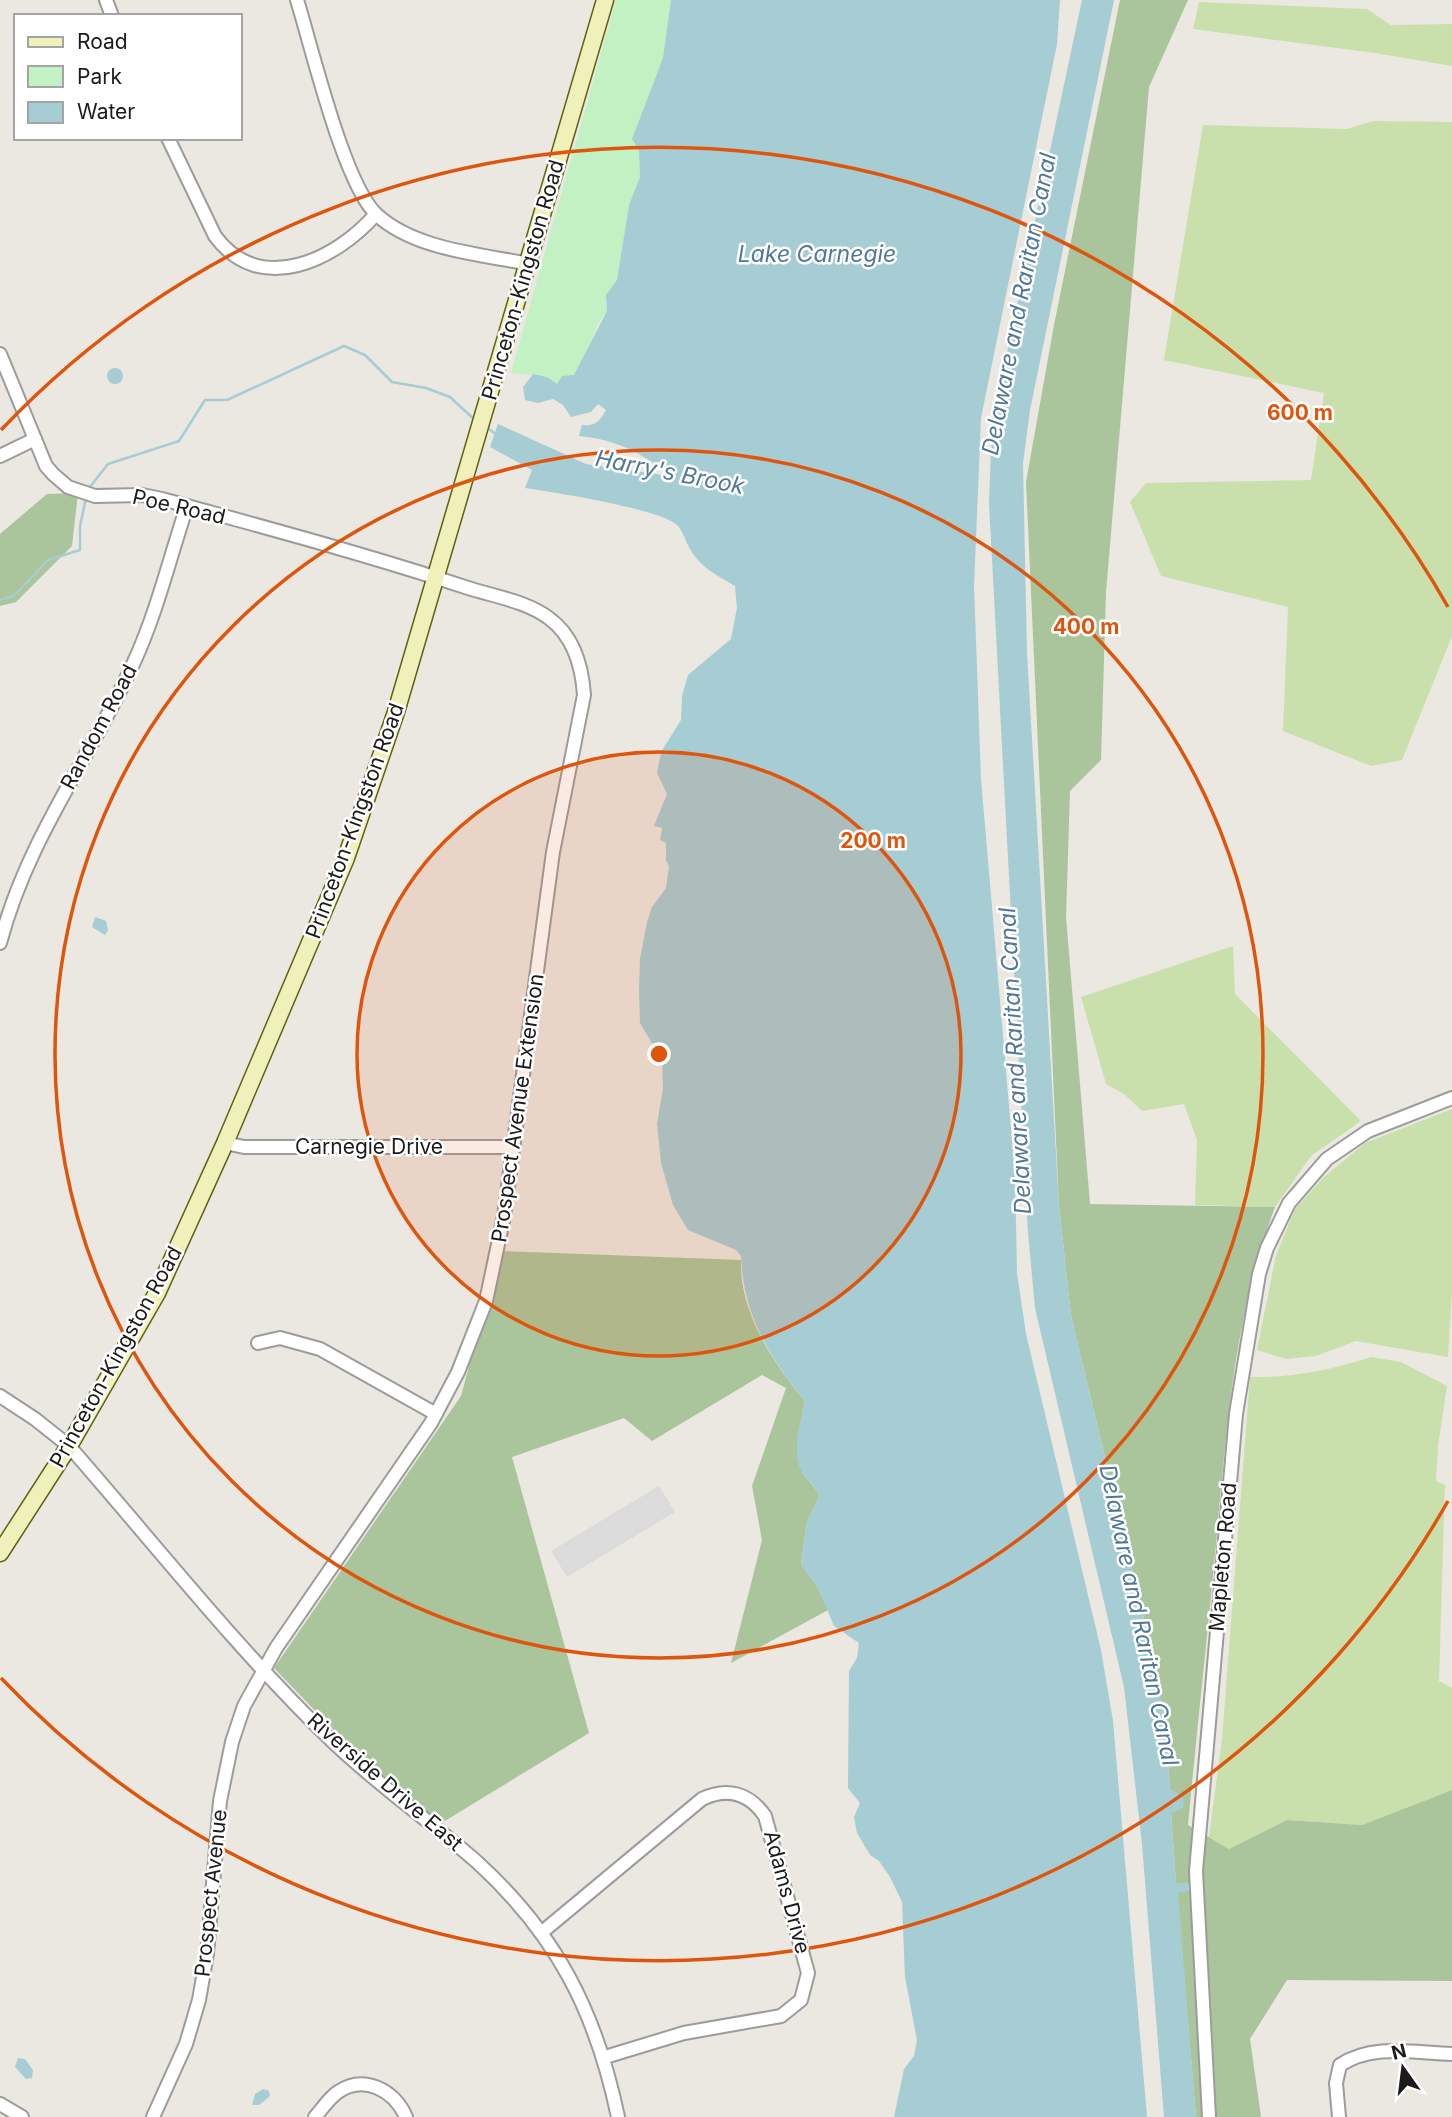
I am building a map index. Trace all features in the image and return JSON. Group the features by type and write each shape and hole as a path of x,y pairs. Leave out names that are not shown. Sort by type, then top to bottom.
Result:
{"main road":[{"name":"Princeton-Kingston Road","path":"0,1553 69,1446 157,1293 225,1143 346,858 381,760 436,578 605,0"}],"street":[{"path":"298,0 348,163 376,214 432,244 529,264"},
{"path":"169,140 215,236 223,247 244,262 273,269 305,262 350,241 376,214"},
{"name":"Poe Road","path":"0,354 46,466 68,487 95,496 142,495 187,506 436,578"},
{"path":"0,456 34,439"},
{"name":"Random Road","path":"0,943 16,890 35,844 134,662 187,506"},
{"name":"Prospect Avenue Extension","path":"263,1668 436,1414 458,1371 486,1301 504,1216 553,852 584,695 583,678 567,637 546,616 436,578"},
{"name":"Mapleton Road","path":"1209,2117 1196,1871 1236,1414 1259,1274 1267,1248 1289,1203 1327,1159 1368,1131 1452,1098"},
{"name":"Carnegie Drive","path":"225,1143 244,1147 514,1147"},
{"path":"258,1343 280,1338 320,1349 436,1414"},
{"name":"Riverside Drive East","path":"0,1396 69,1446 263,1668 331,1740 477,1862 541,1933 580,1997 605,2057 618,2117"},
{"name":"Prospect Avenue","path":"153,2117 176,2070 197,2010 207,1954 225,1771 244,1706 263,1668"},
{"name":"Adams Drive","path":"541,1933 702,1799 722,1793 741,1795 751,1800 765,1815 808,1973 801,2000 781,2016 684,2033 605,2057"},
{"path":"1339,2117 1336,2083 1340,2065 1354,2056 1373,2050 1452,2054"},
{"path":"315,2117 339,2091 358,2085 388,2092 406,2117"},
{"path":"0,2104 22,2117"}],"green space":[{"path":"616,0 671,0 663,58 632,139 639,150 640,177 629,205 617,280 606,295 607,311 597,325 590,347 574,375 557,384 547,377 511,373"},
{"path":"1120,0 1188,0 1149,87 1106,592 1101,760 1070,791 1066,917 1090,1204 1275,1207 1250,1287 1235,1368 1188,1825 1229,1849 1287,1820 1362,1825 1452,1790 1452,1981 1287,1980 1250,2039 1261,2117 1196,2117 1177,1892 1189,1890 1188,1883 1176,1883 1171,1813 1183,1807 1170,1789 1166,1730 1151,1648 1071,1316 1059,1206 1026,482 1054,325"},
{"path":"1199,2 1367,9 1391,25 1452,24 1452,66 1193,29"},
{"path":"1373,121 1452,122 1452,636 1402,760 1371,766 1283,731 1288,607 1161,576 1130,502 1146,483 1311,480 1324,393 1164,360 1203,125 1347,129"},
{"path":"78,493 72,546 16,602 0,606 0,534 47,494"},
{"path":"1233,946 1235,994 1361,1121 1311,1156 1275,1207 1195,1205 1197,1140 1184,1104 1142,1111 1124,1094 1106,1084 1081,997"},
{"path":"1452,1109 1452,1291 1448,1357 1356,1341 1316,1356 1286,1359 1257,1350 1276,1255 1295,1209 1324,1177 1365,1143"},
{"path":"500,1251 741,1260 746,1298 760,1335 781,1370 805,1401 797,1447 799,1465 819,1496 807,1522 801,1564 817,1586 828,1610 731,1663 762,1540 752,1486 786,1388 762,1375 652,1441 624,1418 512,1457 589,1733 430,1830 274,1668 461,1396"},
{"path":"1371,1357 1401,1362 1447,1386 1436,1481 1445,1485 1439,1681 1452,1688 1452,1790 1362,1825 1287,1820 1229,1849 1209,1837 1222,1739 1250,1377 1311,1372"}],"shaded area":[{"path":"659,1486 675,1512 567,1577 551,1551"}],"water":[{"name":"Lake Carnegie","path":"671,0 1060,0 1057,44 981,418 974,586 981,779 1015,1176 1017,1273 1026,1334 1101,1650 1113,1721 1147,2117 894,2117 904,2069 914,2056 917,2040 905,1977 902,1902 890,1877 879,1861 870,1855 857,1833 854,1817 860,1803 848,1788 849,1671 857,1658 859,1643 834,1626 817,1586 801,1565 807,1522 819,1496 803,1473 797,1456 805,1401 780,1368 760,1334 747,1297 741,1256 736,1250 688,1230 673,1205 661,1163 657,1124 663,1088 662,1060 640,1023 640,959 647,922 652,907 666,888 669,866 666,860 666,843 660,840 662,828 654,826 667,794 657,773 661,752 681,720 682,696 688,675 731,639 737,608 735,586 700,562 679,527 667,519 605,502 525,488 532,470 490,447 498,424 586,464 670,476 650,460 628,448 579,436 582,425 594,424 604,414 606,410 598,404 591,412 571,417 563,405 553,399 538,403 525,400 523,387 533,374 547,377 557,384 562,376 574,375 607,311 606,295 617,280 629,205 640,177 639,150 632,139 663,58"},
{"name":"Delaware and Raritan Canal","path":"1082,0 1114,0 1030,410 1023,463 1027,653 1059,1206 1071,1316 1151,1648 1166,1730 1170,1789 1183,1796 1184,1807 1171,1813 1176,1883 1188,1883 1189,1891 1178,1893 1196,2117 1164,2117 1142,1844 1124,1687 1035,1308 1028,1232 989,503 991,450 1003,372"},
{"path":"115,368 121,370 121,382 115,384 109,382 107,376 109,370"},
{"path":"95,917 106,921 108,930 105,935 92,927"},
{"path":"18,2058 25,2059 33,2070 32,2078 26,2079 15,2067"},
{"path":"263,2089 269,2091 270,2096 259,2105 252,2105 255,2094"}],"waterway":[{"name":"Harry's Brook","path":"89,488 108,464 179,441 205,400 227,400 344,346 365,355 392,382 426,388 450,397 476,421"},
{"name":"Harry's Brook","path":"485,426 497,435"},
{"name":"Harry's Brook","path":"0,600 14,596 48,560 80,550 80,526 86,498"}]}
